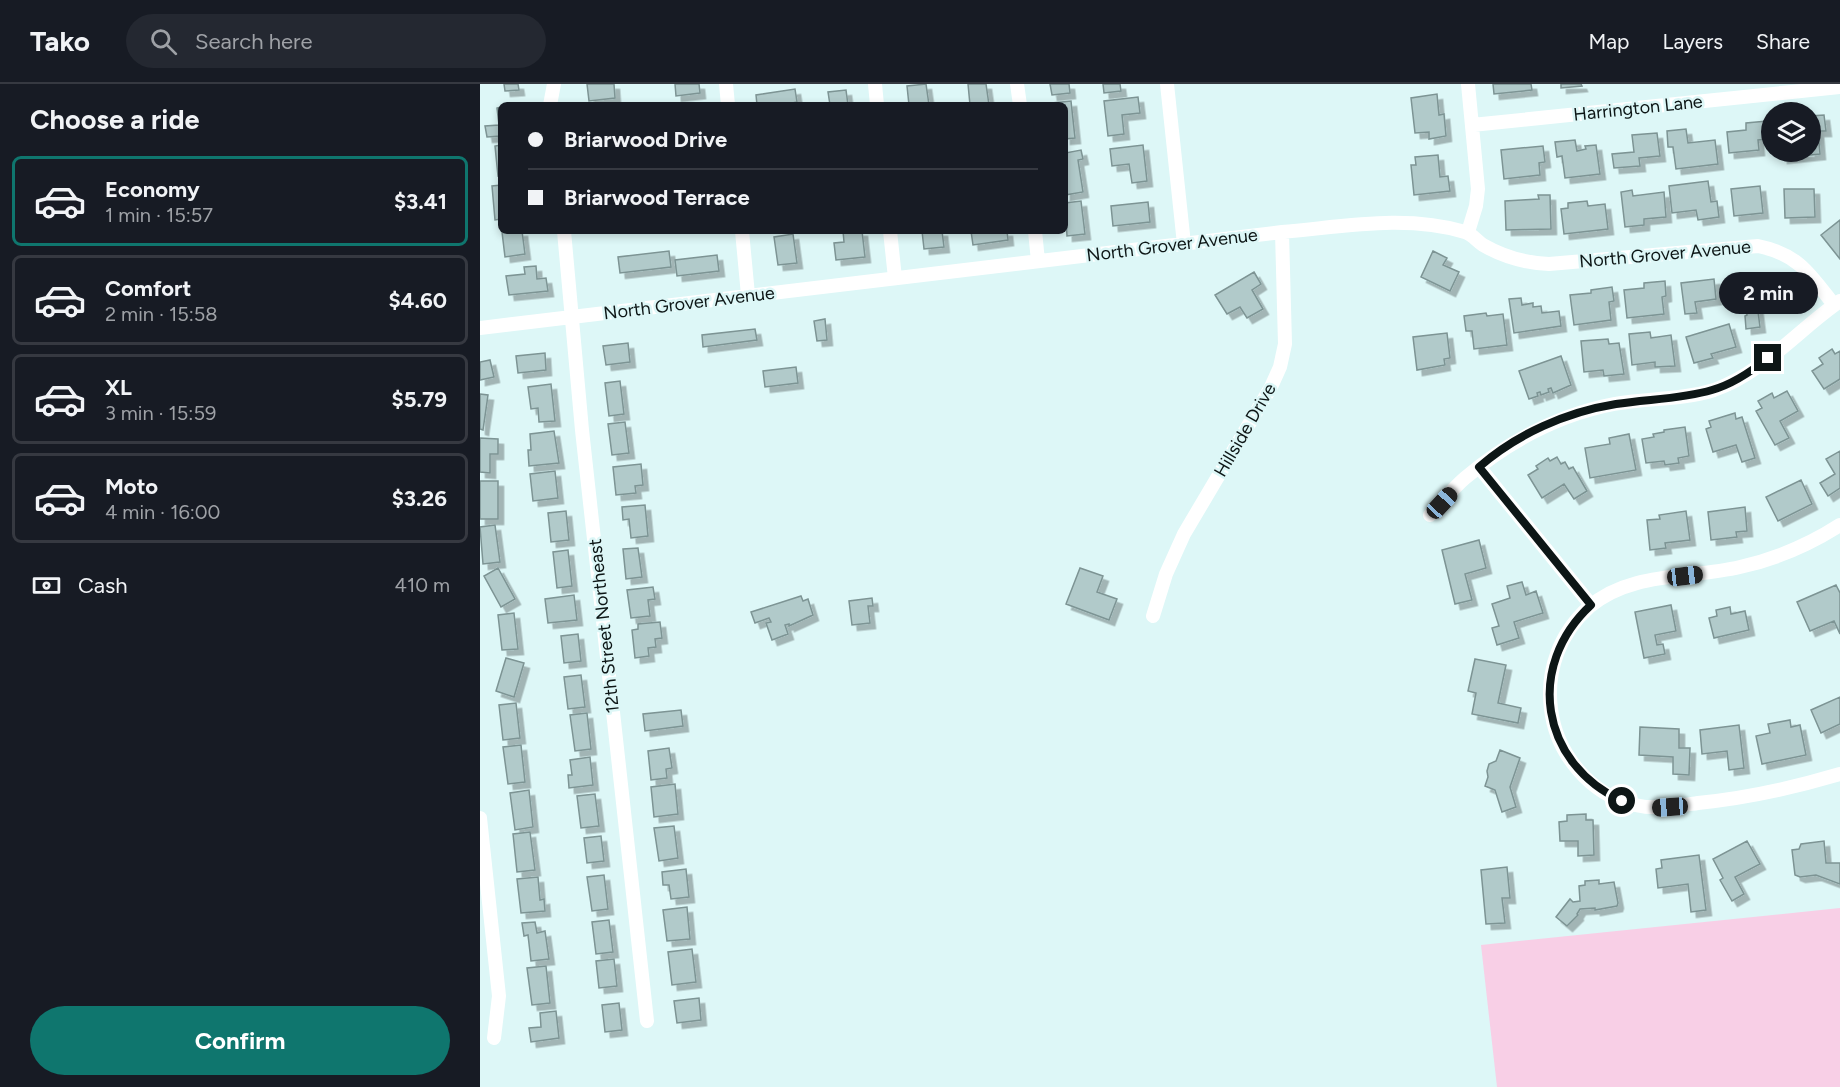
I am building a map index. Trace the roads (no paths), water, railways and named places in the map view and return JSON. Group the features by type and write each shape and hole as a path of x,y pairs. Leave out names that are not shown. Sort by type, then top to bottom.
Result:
{"street":[{"path":"551,102 554,84"},
{"path":"726,84 728,102"},
{"path":"875,84 877,102"},
{"path":"1017,84 1020,102"},
{"path":"1167,84 1184,244"},
{"path":"1468,84 1478,189 1476,206 1468,232"},
{"name":"Harrington Lane","path":"1472,124 1840,87"},
{"name":"North Grover Avenue","path":"480,328 1282,232 1395,222 1420,223 1468,232 1483,244 1507,257 1530,264 1758,246 1778,250 1809,273 1837,303"},
{"name":"Hillside Drive","path":"1153,616 1166,574 1184,534 1271,387 1280,367 1285,345 1282,232"},
{"name":"12th Street Northeast","path":"564,234 584,441 647,1021"},
{"path":"742,234 748,295"},
{"path":"890,234 895,278"},
{"path":"1035,234 1038,261"},
{"path":"1430,515 1464,479 1494,454 1516,440 1558,420 1615,404 1713,390 1751,372 1837,303"},
{"path":"1479,467 1591,605"},
{"path":"1840,525 1824,535 1772,558 1728,570 1645,580 1626,585 1608,594 1591,605 1572,625 1556,656 1549,698 1552,719 1561,745 1581,774 1598,788 1635,805 1656,808 1761,795 1840,774"},
{"path":"480,818 482,855 499,996 494,1038"}]}
